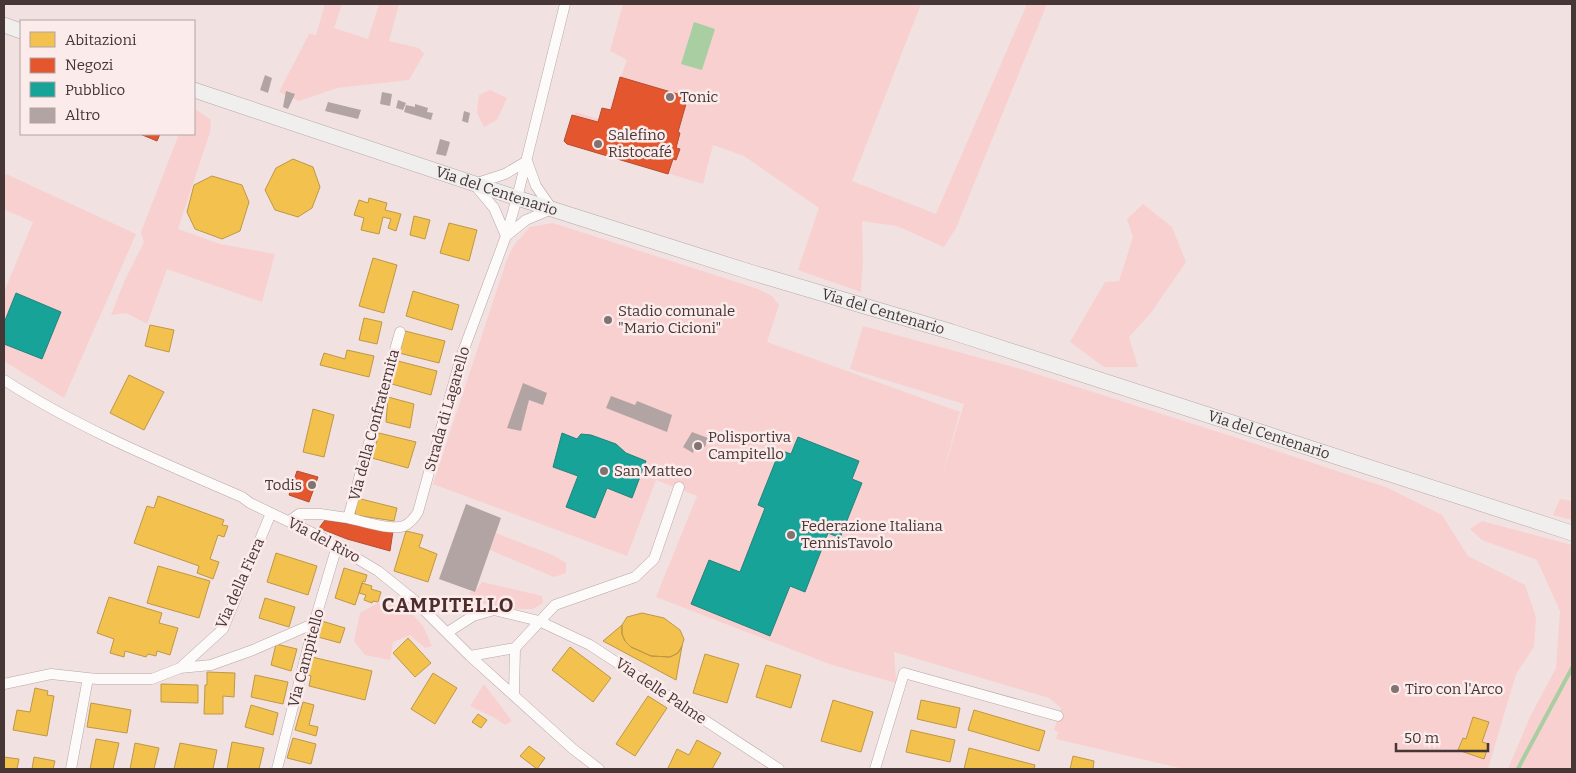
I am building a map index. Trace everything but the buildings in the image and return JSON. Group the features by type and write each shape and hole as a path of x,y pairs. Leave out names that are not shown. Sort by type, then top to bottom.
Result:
{"street":[{"name":"Strada di Lagarello","path":"348,518 394,527 404,526 418,512 461,357 506,236 517,198 564,4"},
{"path":"4,25 20,31"},
{"name":"Via del Centenario","path":"195,90 517,198 753,273 961,335 1572,533"},
{"path":"527,161 536,186 552,209 526,220 506,236 494,208 474,184 505,174 527,161"},
{"name":"Via della Confraternita","path":"290,521 299,514 320,514 348,518 400,332"},
{"name":"Via del Rivo","path":"4,380 28,396 136,451 242,497 250,503 290,521 378,571 414,600 470,656 573,749 599,769"},
{"path":"470,656 515,648 554,605 635,577 654,558 679,487"},
{"name":"Via della Fiera","path":"180,668 223,629 271,513"},
{"name":"Via Campitello","path":"277,769 314,623 337,546"},
{"name":"Via delle Palme","path":"448,632 473,616 494,610 539,621 590,645 779,769"},
{"name":"Via della Fiera","path":"4,684 51,674 88,678 152,679 180,668 211,665 253,650 314,623"},
{"path":"514,694 515,648"},
{"path":"875,769 904,673 1058,716"},
{"path":"71,769 88,678"}],"shaded area":[{"path":"325,4 342,4 334,28 368,39 379,4 399,4 389,41 419,48 424,54 409,80 337,88 299,101 279,92 309,34 316,35"},
{"path":"623,4 921,4 852,181 936,214 1027,4 1047,4 956,228 944,247 897,226 862,221 863,260 861,292 798,270 819,208 744,156 713,145 703,184 565,142 576,112 605,121 627,60 610,51"},
{"path":"694,22 715,29 702,70 681,64"},
{"path":"490,90 507,98 497,120 484,127 477,113 479,95"},
{"path":"195,109 211,120 210,132 178,229 220,244 275,254 262,302 167,269 147,324 126,313 111,315 124,282 144,242 141,232 179,135 195,135"},
{"path":"4,173 136,234 64,398 4,361 4,344 42,359 61,312 16,293 4,323 4,292 33,222 5,210 4,212"},
{"path":"1143,204 1172,227 1186,262 1150,314 1129,337 1138,367 1104,367 1070,342 1105,282 1119,281 1133,237 1127,219"},
{"path":"553,223 758,289 772,296 779,305 767,342 960,412 940,482 964,404 850,369 863,326 1024,370 1259,445 1388,488 1442,515 1468,556 1525,585 1536,617 1534,647 1516,674 1488,769 1184,769 1056,739 1058,732 1054,730 1061,708 1049,698 894,652 896,683 832,665 656,597 697,496 656,480 627,556 433,484 507,259 514,245 530,227"},
{"path":"1560,499 1572,501 1572,520 1553,515"},
{"path":"1482,521 1572,545 1572,769 1508,769 1530,717 1556,668 1560,611 1537,560 1482,540 1470,529"},
{"path":"496,533 555,556 566,563 566,573 554,577 490,550"},
{"path":"482,582 542,596 543,603 533,609 515,609 475,602 469,592 475,591"},
{"path":"378,603 406,607 423,626 432,646 425,648 410,635 393,642 390,660 365,655 354,641 360,613"},
{"path":"484,684 512,721 505,725 470,706"}],"waterway":[{"path":"1518,769 1572,668"}],"place":[{"name":"Tonic","path":"670,97"},
{"name":"Salefino Ristocafé","path":"598,144"},
{"name":"Stadio comunale \"Mario Cicioni\"","path":"608,320"},
{"name":"Polisportiva Campitello","path":"698,446"},
{"name":"San Matteo","path":"604,471"},
{"name":"Todis","path":"312,485"},
{"name":"Federazione Italiana TennisTavolo","path":"791,535"},
{"name":"Tiro con l'Arco","path":"1395,689"}],"district":[{"name":"CAMPITELLO","path":"448,605"}]}
